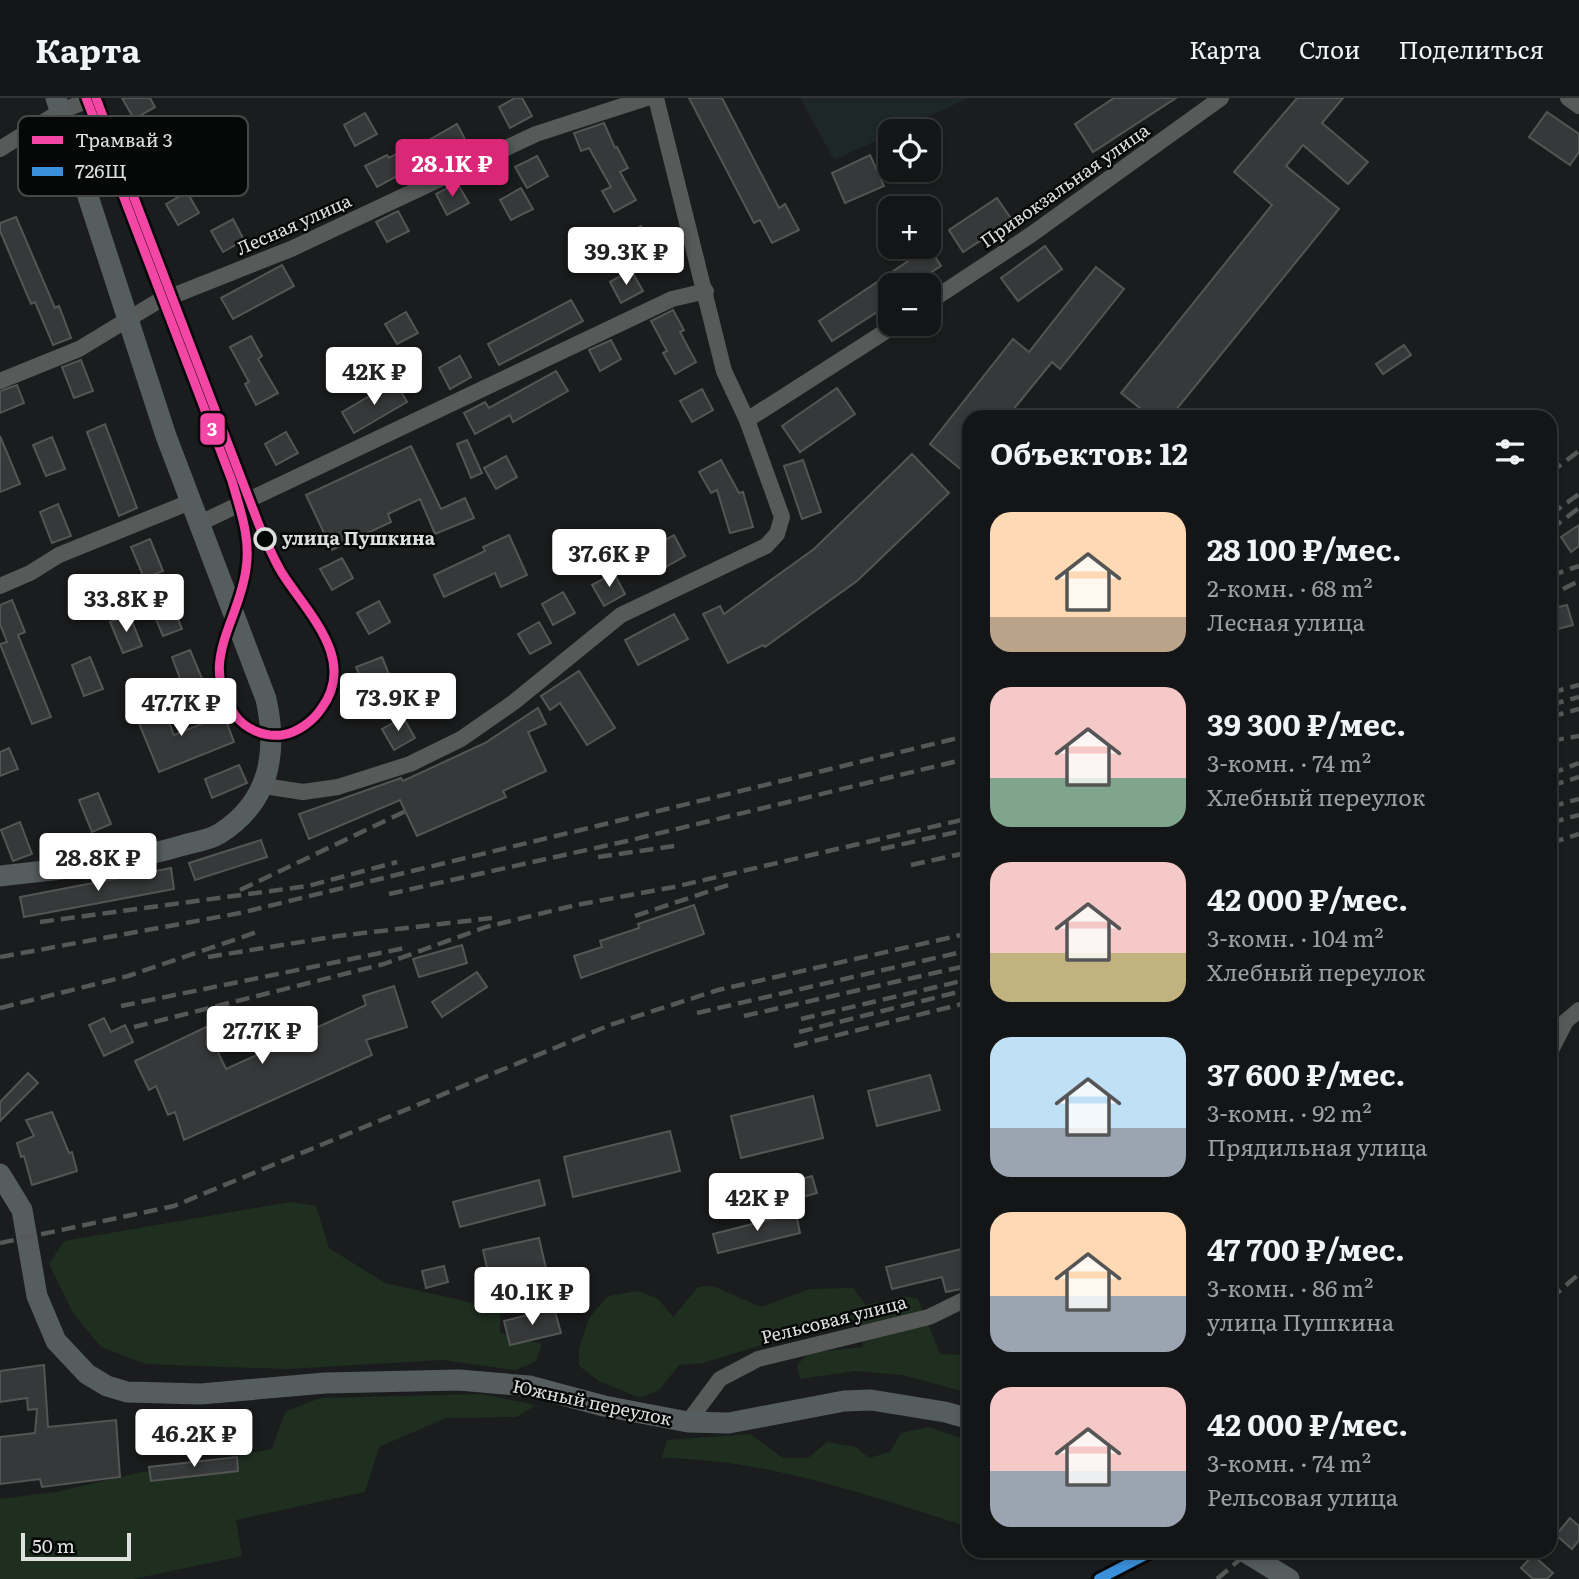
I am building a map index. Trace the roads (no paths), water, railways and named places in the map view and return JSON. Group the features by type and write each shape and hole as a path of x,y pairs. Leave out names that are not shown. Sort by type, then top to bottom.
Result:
{"street":[{"path":"44,116 58,105 94,98"},
{"name":"Лесная улица","path":"0,381 79,349 155,303 291,249 536,134 647,98"},
{"path":"264,786 303,792 338,787 410,764 461,738 514,702 621,615 766,546 776,534 782,517 747,421 724,371 706,290 656,98"},
{"name":"Привокзальная улица","path":"941,294 1054,218 1221,98"},
{"path":"1568,98 1579,106"},
{"path":"0,149 18,135"},
{"path":"0,876 141,857 217,835 237,820 264,786 270,766 272,735 266,699 190,502 87,196"},
{"path":"198,524 672,299 706,290"},
{"path":"747,421 878,336"},
{"path":"0,586 30,573 59,555 190,502"},
{"path":"1557,1038 1566,1021 1579,1010"},
{"name":"Южный переулок","path":"0,1174 22,1210 37,1296 57,1341 87,1374 107,1387 127,1392 201,1394 324,1382 459,1380 529,1386 604,1406 688,1422 729,1423 844,1401 871,1400 962,1417"},
{"name":"Рельсовая улица","path":"688,1422 720,1379 758,1359 929,1317 962,1301"},
{"path":"1255,1558 1289,1579"}],"railway":[{"path":"1557,468 1579,451"},
{"path":"1557,510 1579,494"},
{"path":"1557,525 1579,508"},
{"path":"1557,574 1579,566"},
{"path":"1563,589 1579,581"},
{"path":"1557,691 1579,685"},
{"path":"1557,703 1579,697"},
{"path":"1557,715 1579,709"},
{"path":"1557,740 1579,736"},
{"path":"0,957 240,913 962,737"},
{"path":"389,894 627,841 962,760"},
{"path":"1557,771 1579,763"},
{"path":"1557,784 1579,777"},
{"path":"1557,805 1579,799"},
{"path":"240,890 406,811"},
{"path":"1557,821 1579,815"},
{"path":"134,1027 384,964 486,927 576,905 674,887 962,820"},
{"path":"881,849 962,831"},
{"path":"1557,841 1579,834"},
{"path":"598,857 681,845"},
{"path":"911,865 962,854"},
{"path":"40,922 308,886 397,862"},
{"path":"635,916 731,884"},
{"path":"208,957 338,936 492,918"},
{"path":"0,1008 128,976 260,931"},
{"path":"0,1243 174,1206 610,1025 718,990 962,935"},
{"path":"121,1006 405,948"},
{"path":"697,1013 962,952"},
{"path":"744,1016 962,967"},
{"path":"801,1019 962,981"},
{"path":"799,1032 962,991"},
{"path":"794,1046 962,1004"},
{"path":"1557,1293 1579,1274"},
{"path":"1217,1579 1242,1558"}],"tram line":[{"name":"3","path":"86,98 93,116"},
{"name":"3","path":"96,98 103,116"},
{"name":"3","path":"123,196 232,481 244,524 246,569 220,660 224,696 239,720 250,728 269,735 288,734 304,726 321,709 331,691 334,673 332,655 316,621 279,567 259,525 133,196"}],"place":[{"name":"улица Пушкина","path":"265,539"}]}
